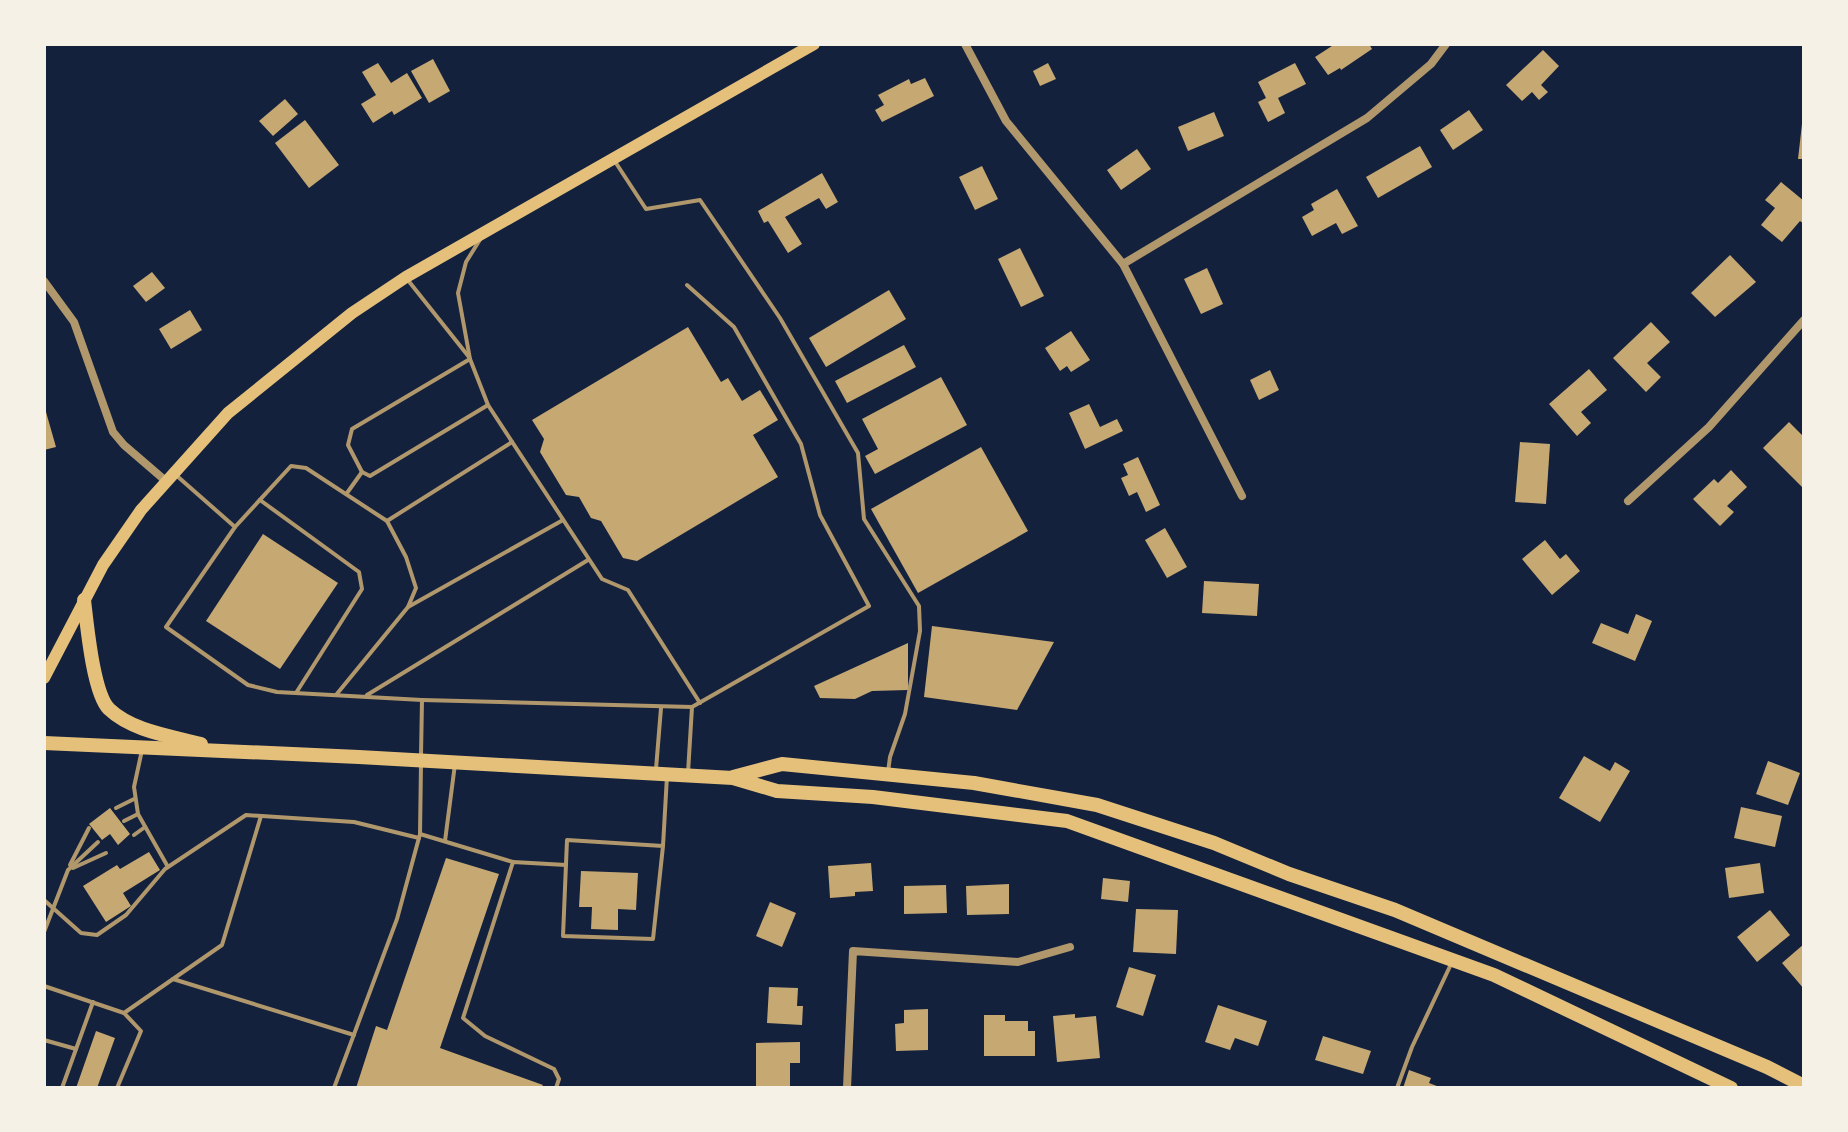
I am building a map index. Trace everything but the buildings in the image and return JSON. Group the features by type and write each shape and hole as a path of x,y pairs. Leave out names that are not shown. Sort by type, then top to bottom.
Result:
{"main road":[{"path":"44,678 110,554 141,510 228,413 352,313 406,277 814,44"},
{"path":"84,600 99,691 107,708 139,727 225,751"},
{"path":"44,743 733,778 777,791 873,797 1067,821 1494,975 1731,1088"},
{"path":"733,778 782,764 974,783 1097,805 1214,843 1289,874 1410,916 1767,1067 1804,1086"}],"street":[{"path":"965,44 1006,121 1123,264 1242,496"},
{"path":"1123,264 1367,118 1431,64 1446,44"},
{"path":"44,281 74,322 113,432 124,445 171,477"},
{"path":"1628,501 1709,427 1804,320"},
{"path":"847,1088 853,951 1018,962 1070,947"}],"lane":[{"path":"613,157 646,209 700,200 780,318 858,453 864,519 919,606 920,631 908,700 890,757 888,774"},
{"path":"487,230 466,262 458,293 470,359 488,405 602,579 628,590 700,703"},
{"path":"406,277 470,359"},
{"path":"336,695 408,607 416,588 406,557 387,521 306,468 291,466 235,527 166,627 248,685 296,693 422,700 692,707 869,606 820,515 801,444 734,327 687,285"},
{"path":"470,359 352,429 348,445 362,472 370,476 488,405"},
{"path":"387,521 512,442"},
{"path":"346,494 362,472"},
{"path":"171,477 235,527"},
{"path":"260,500 359,572 362,589 296,693"},
{"path":"408,607 563,520"},
{"path":"365,697 589,559"},
{"path":"334,1088 397,919 420,836 422,700"},
{"path":"687,775 692,707"},
{"path":"661,708 663,846 653,939 563,936 567,840 663,846"},
{"path":"143,747 134,799 138,814 168,867"},
{"path":"445,841 455,762"},
{"path":"116,808 134,799"},
{"path":"124,821 138,814"},
{"path":"44,900 81,933 97,935 126,915 168,867 246,815 354,822 445,841 513,862 566,865"},
{"path":"124,1013 222,945 261,816"},
{"path":"134,835 145,827"},
{"path":"44,932 68,870 89,828"},
{"path":"68,870 98,842"},
{"path":"68,870 106,853"},
{"path":"513,862 463,1018 485,1036 554,1069 559,1079 556,1088"},
{"path":"1397,1088 1412,1047 1453,960"},
{"path":"173,979 354,1035"},
{"path":"44,986 124,1013 141,1031 117,1088"},
{"path":"62,1088 93,1002"},
{"path":"44,1040 76,1049"}]}
